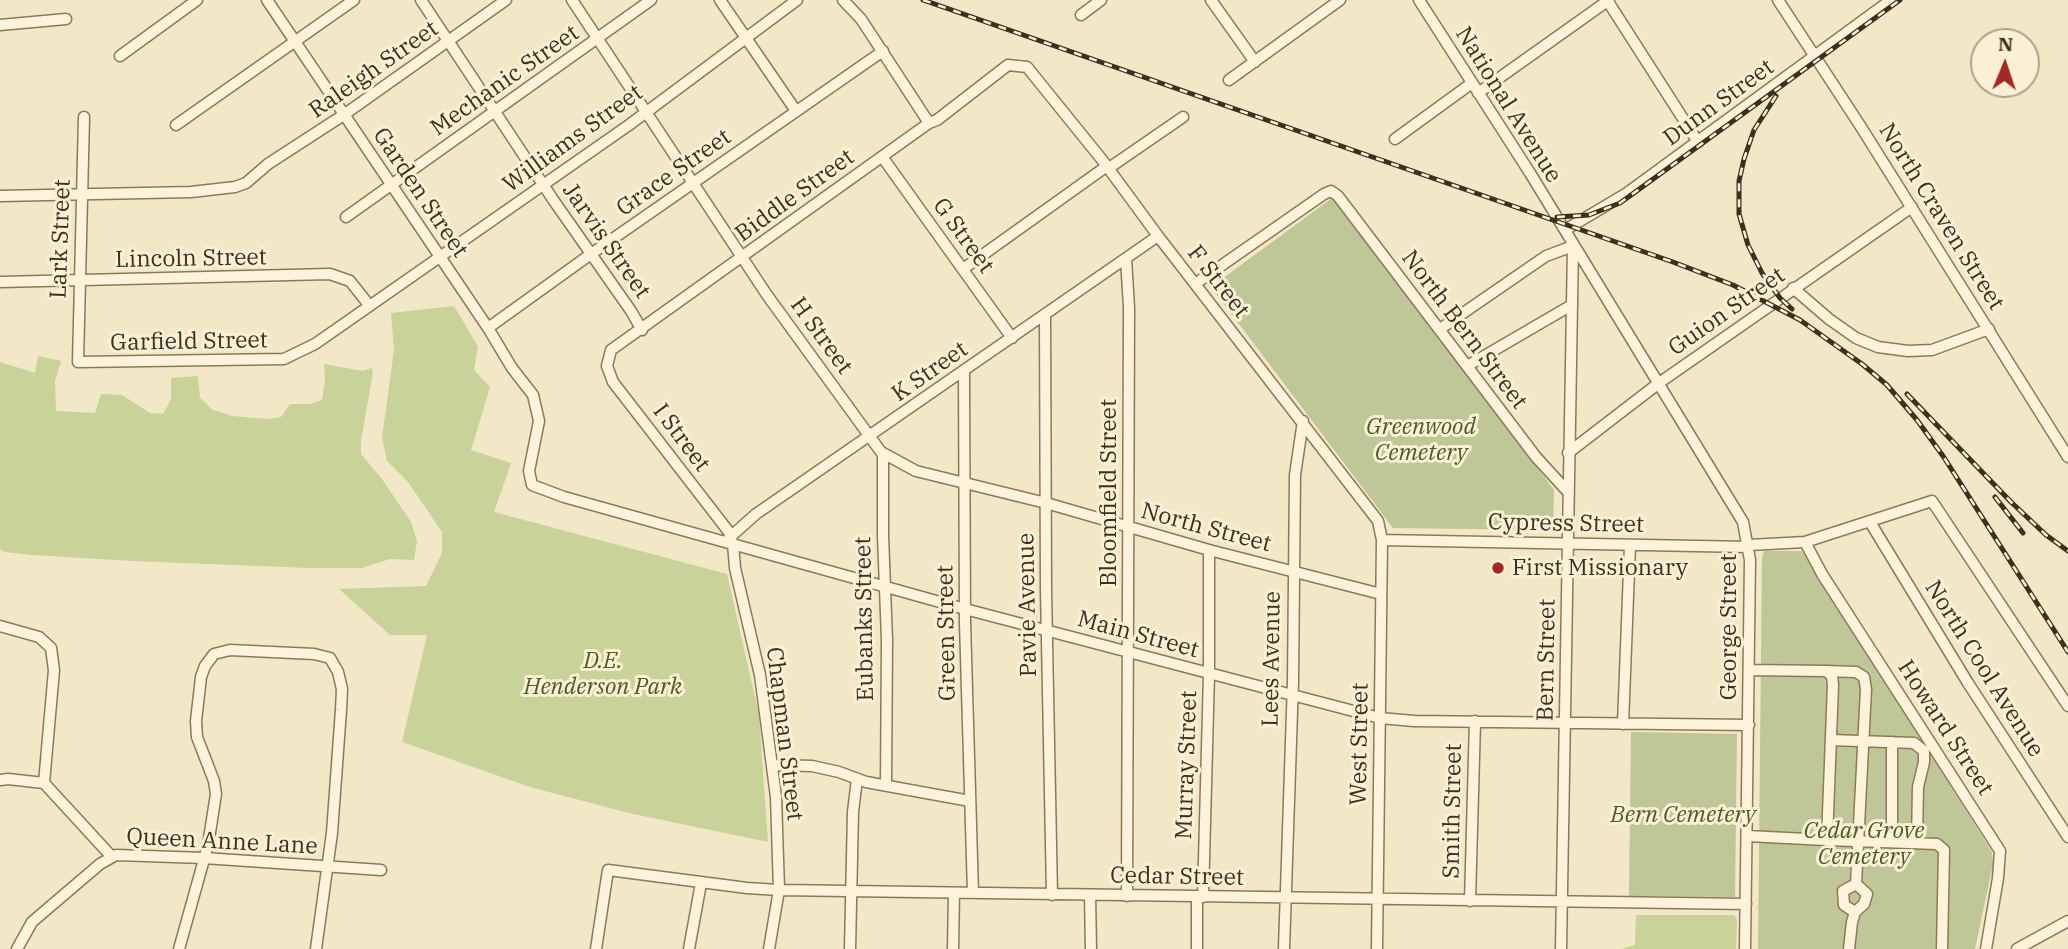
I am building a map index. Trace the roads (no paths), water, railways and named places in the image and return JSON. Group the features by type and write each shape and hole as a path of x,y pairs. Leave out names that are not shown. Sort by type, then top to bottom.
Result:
{"street":[{"path":"120,56 197,0"},
{"name":"Garden Street","path":"267,0 488,328 512,368 533,395 539,421 529,471 532,485"},
{"path":"176,125 354,0"},
{"name":"Jarvis Street","path":"421,0 642,330"},
{"name":"Raleigh Street","path":"0,196 224,190 246,183 506,0"},
{"name":"H Street","path":"572,0 694,182 732,244 870,436"},
{"name":"Mechanic Street","path":"346,217 651,0"},
{"path":"720,0 796,111"},
{"name":"Williams Street","path":"369,305 647,111 797,0"},
{"path":"843,0 856,12 929,123"},
{"path":"1081,15 1101,0"},
{"path":"1211,0 1255,62"},
{"path":"1229,80 1340,0"},
{"name":"National Avenue","path":"1419,0 1565,230"},
{"path":"1478,93 1608,0 1698,142"},
{"name":"North Craven Street","path":"1778,0 1912,207 2068,457"},
{"name":"Dunn Street","path":"1565,230 1627,193 1891,0"},
{"path":"0,25 66,19"},
{"name":"Grace Street","path":"488,328 883,51"},
{"name":"Biddle Street","path":"607,360 611,351 954,107 1007,65"},
{"name":"F Street","path":"1007,65 1027,67 1034,74 1108,167 1378,521 1382,540"},
{"path":"1395,139 1472,83"},
{"name":"Lark Street","path":"78,362 84,117"},
{"path":"963,268 1183,117"},
{"name":"G Street","path":"883,158 1012,338"},
{"name":"North Bern Street","path":"1195,284 1331,191 1338,196 1536,457 1568,492"},
{"name":"Guion Street","path":"1568,453 1659,383 1912,207"},
{"name":"George Street","path":"1565,230 1743,522 1749,546 1745,949"},
{"name":"K Street","path":"730,540 756,514 1158,236"},
{"path":"1440,329 1546,256 1573,246"},
{"name":"Bern Street","path":"1561,949 1573,246"},
{"name":"Bloomfield Street","path":"1126,258 1129,308 1127,896"},
{"name":"Lincoln Street","path":"0,282 330,274 351,281 369,305"},
{"path":"1793,288 1847,331 1867,344 1878,347 1908,351 1932,350 1989,329"},
{"name":"Garfield Street","path":"78,362 284,359 315,344 369,305"},
{"path":"1467,366 1570,306"},
{"name":"Pavie Avenue","path":"1045,314 1052,895"},
{"name":"I Street","path":"607,360 608,372 613,382 730,540"},
{"name":"Green Street","path":"964,372 965,609 973,893"},
{"name":"Lees Avenue","path":"1284,949 1292,697 1295,475 1303,421"},
{"name":"North Street","path":"870,436 883,453 907,467 1381,594"},
{"name":"Eubanks Street","path":"883,453 887,640 886,785"},
{"name":"Main Street","path":"532,485 965,609 1380,718 1475,722 1749,725"},
{"name":"Cypress Street","path":"1382,540 1749,546 1805,542 1932,501 2068,706"},
{"name":"North Cool Avenue","path":"1870,522 1968,683 2068,837"},
{"name":"Chapman Street","path":"730,540 760,675 773,765 779,890 769,949"},
{"name":"West Street","path":"1377,949 1382,540"},
{"name":"Howard Street","path":"1805,542 1822,573 2000,851 1986,949"},
{"path":"1623,724 1630,545"},
{"name":"Murray Street","path":"1197,949 1209,674 1209,550"},
{"path":"0,626 44,640 51,648 54,670 44,783"},
{"path":"179,949 212,827 216,794 214,781 197,737 201,677 214,654 230,650 286,652 325,657 335,664 342,689 329,867 316,949"},
{"path":"1749,670 1856,672 1864,677 1866,689 1856,884"},
{"path":"1826,671 1832,676 1833,685 1828,840"},
{"name":"Smith Street","path":"1470,901 1475,722"},
{"path":"1830,740 1914,743 1924,751 1919,787 1917,842"},
{"path":"1892,742 1892,842"},
{"path":"773,765 812,766 857,779 970,800"},
{"path":"850,949 857,779"},
{"path":"0,780 44,783 112,858"},
{"path":"1747,836 1937,844 1944,850 1942,949"},
{"name":"Queen Anne Lane","path":"17,949 32,922 92,871 116,855 381,870"},
{"name":"Cedar Street","path":"596,949 608,870 701,883 779,890 1746,904"},
{"path":"689,949 701,883"},
{"path":"1855,912 1844,905 1843,891 1856,884"},
{"path":"1850,949 1855,912 1864,904 1867,894 1856,884"},
{"path":"953,949 954,893"},
{"path":"1090,895 1091,949"},
{"path":"2017,949 2068,921"}],"railway":[{"path":"923,0 1673,262 1733,285 1800,320 1887,385 1917,420 1943,456 2068,652"},
{"path":"1557,217 1589,215 1620,203 1900,0"},
{"path":"1776,96 1754,130 1744,159 1739,181 1739,214 1748,245 1762,273 1780,298 1792,309"},
{"path":"1907,394 2011,502 2046,535 2068,551"},
{"path":"1995,497 2023,533"}],"place":[{"name":"First Missionary","path":"1498,568"}],"park label":[{"name":"Greenwood Cemetery","path":"1421,440"},
{"name":"D.E. Henderson Park","path":"603,674"},
{"name":"Bern Cemetery","path":"1683,815"},
{"name":"Cedar Grove Cemetery","path":"1864,844"}]}
